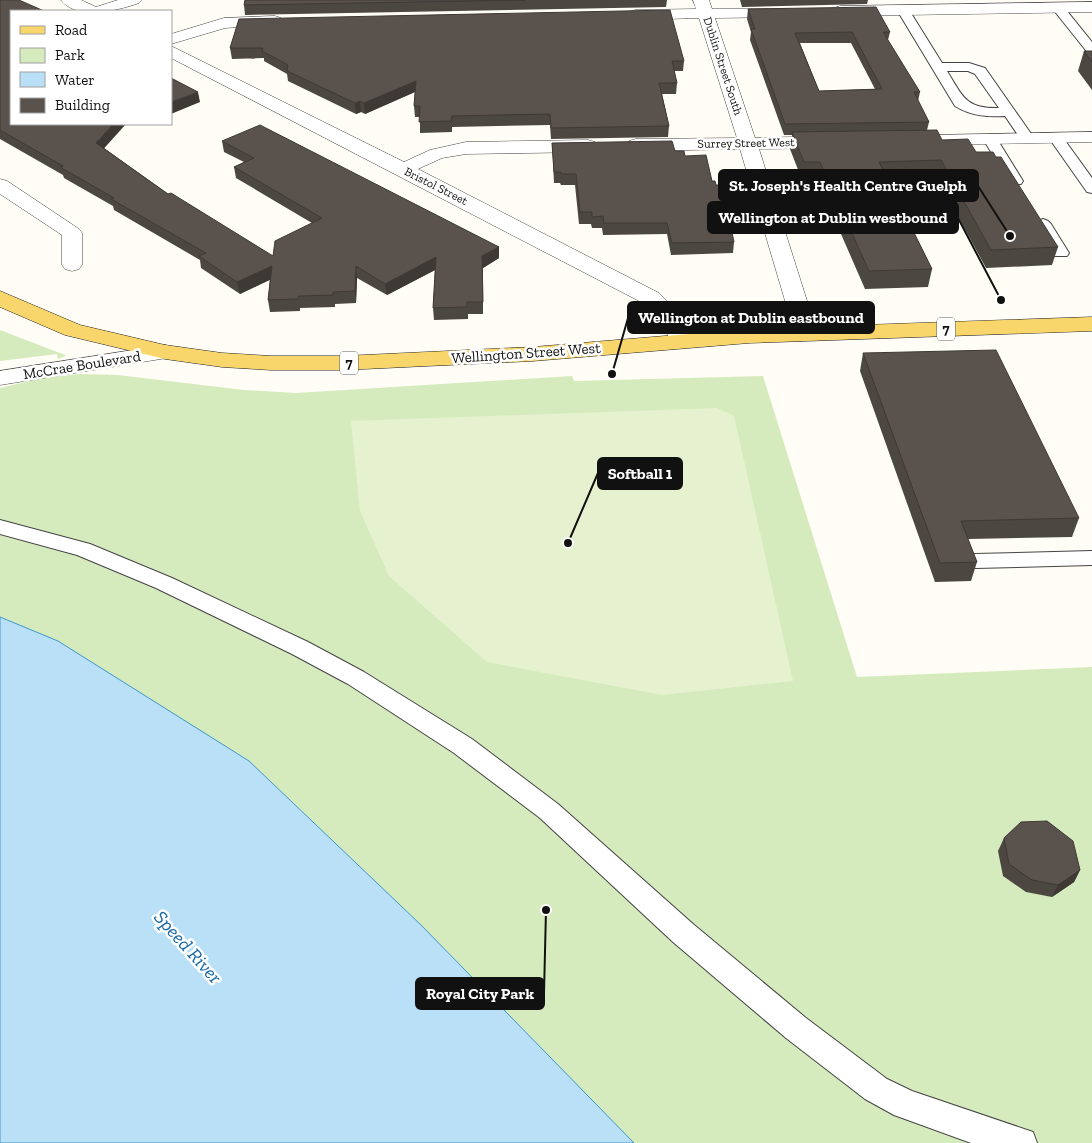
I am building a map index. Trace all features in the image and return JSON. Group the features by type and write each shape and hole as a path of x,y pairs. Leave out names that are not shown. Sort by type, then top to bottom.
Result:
{"main road":[{"name":"Wellington Street West","path":"0,298 13,306 74,330 165,352 251,362 327,364 533,354 681,341 800,334 1092,324"}],"street":[{"path":"69,0 90,10"},
{"path":"103,10 134,0"},
{"path":"619,15 704,7 797,12"},
{"name":"Dublin Street South","path":"704,7 796,304 800,334"},
{"path":"825,12 1092,7"},
{"path":"172,39 224,23 287,21"},
{"name":"Bristol Street","path":"172,52 652,298 670,313 681,341"},
{"path":"909,140 1092,137"},
{"name":"Surrey Street West","path":"622,145 848,141"},
{"path":"403,169 437,154 466,148 603,146"},
{"path":"0,185 72,234 72,265"},
{"name":"McCrae Boulevard","path":"0,378 165,352"}],"lane":[{"path":"1058,8 1088,39 1092,50"},
{"path":"903,10 960,104 965,108 978,112 1009,112"},
{"path":"938,68 970,67 980,71 1027,138"},
{"path":"1056,138 1092,190"},
{"path":"990,139 1026,197"},
{"path":"1036,213 1061,253"},
{"path":"0,526 83,549 164,583 285,640 356,678 463,746 549,811 682,933 796,1028 876,1089 905,1104 974,1129 1022,1143"},
{"path":"975,560 1092,558"}],"green space":[{"path":"0,330 66,356 58,359 57,354 0,361"},
{"path":"80,374 118,375 244,390 296,393 572,376 574,381 763,376 857,677 1092,667 1092,1143 0,1143 0,388 42,378"},
{"path":"717,408 734,416 793,681 662,695 487,662 389,576 360,511 351,421"}],"water":[{"name":"Speed River","path":"0,617 58,641 249,761 421,925 634,1143 0,1143"}],"building":[{"path":"0,0 19,0 42,10 10,10 10,125 112,125 96,143 168,194 171,193 273,256 275,241 322,218 234,167 254,158 222,141 260,125 499,247 482,256 483,302 467,302 467,307 433,308 436,257 385,284 356,266 355,291 333,292 333,295 299,296 298,299 268,300 272,266 237,282 199,256 206,253 111,199 114,198 0,130"},
{"path":"245,0 526,0 244,5"},
{"path":"876,7 890,32 883,32 920,92 914,92 929,122 785,124 751,29 755,29 748,9","holes":["852,32 882,89 819,91 795,33"]},
{"path":"670,10 684,61 672,61 677,83 659,83 669,126 551,128 550,114 452,116 451,121 419,122 420,106 414,106 416,81 364,103 360,101 355,103 287,71 288,65 262,51 263,48 230,48 239,19"},
{"path":"1084,51 1092,51 1092,62"},
{"path":"172,79 198,92 172,102"},
{"path":"937,130 942,140 968,139 976,152 993,152 996,157 1001,157 1058,247 991,250 941,160 879,162 932,269 869,271 820,162 804,162 792,132"},
{"path":"672,141 675,151 684,151 685,156 706,155 712,181 715,181 716,185 722,185 734,242 672,243 667,223 604,223 603,216 592,217 592,212 580,212 576,174 554,172 552,143"},
{"path":"996,350 1079,518 961,521 977,562 940,563 863,353"},
{"path":"1047,821 1073,841 1080,870 1058,885 1032,880 1009,864 1004,838 1021,822"}],"place":[{"name":"St. Joseph's Health Centre Guelph","path":"1010,236"},
{"name":"Wellington at Dublin westbound","path":"1001,300"},
{"name":"Wellington at Dublin eastbound","path":"612,374"},
{"name":"Softball 1","path":"568,543"},
{"name":"Royal City Park","path":"546,910"}]}
